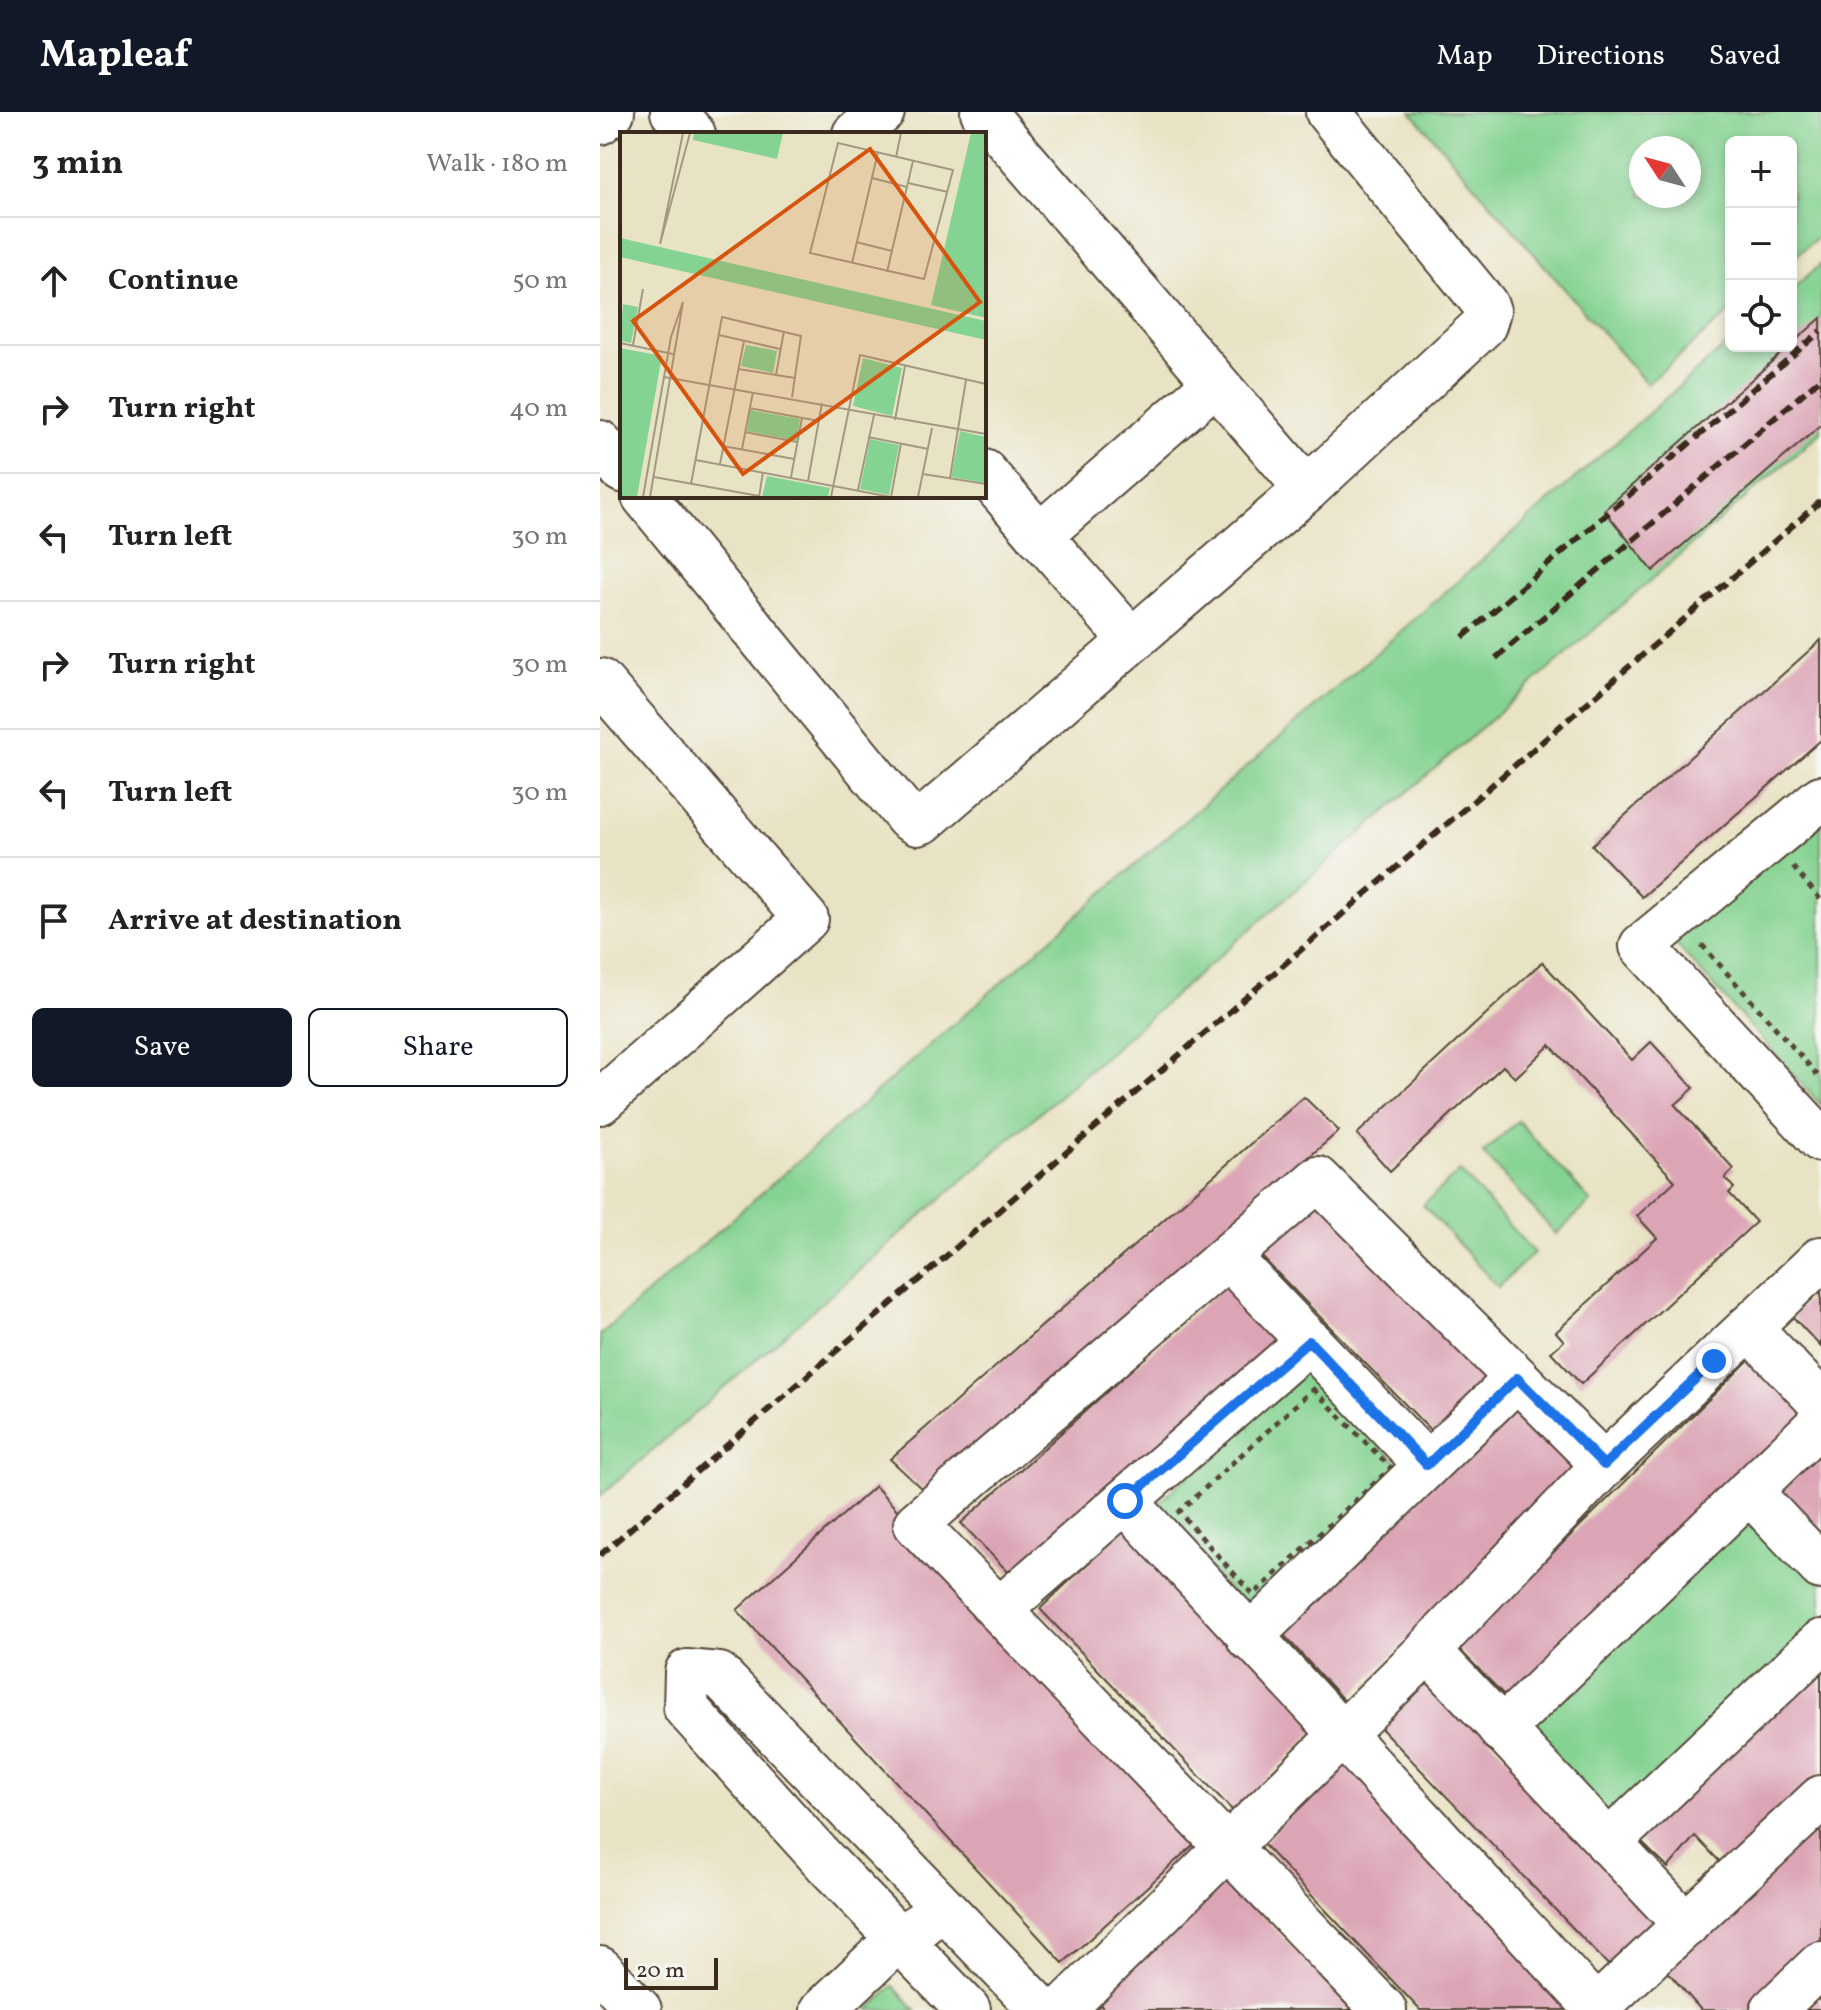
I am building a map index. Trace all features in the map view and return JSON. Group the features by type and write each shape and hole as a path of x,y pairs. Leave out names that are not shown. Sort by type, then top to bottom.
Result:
{"street":[{"path":"600,122 612,112"},
{"path":"673,112 691,132"},
{"path":"857,132 882,112"},
{"path":"983,112 1307,489"},
{"path":"646,498 912,822 923,821 1307,489 1488,318 1485,304 1328,112"},
{"path":"1039,536 1215,383"},
{"path":"600,443 620,468"},
{"path":"986,474 1130,639"},
{"path":"600,681 806,919 600,1102"},
{"path":"1821,798 1642,946 1821,1140"},
{"path":"1384,2010 916,1524 1318,1179 1604,1465"},
{"path":"1228,1257 1427,1465"},
{"path":"1062,2010 1428,1650 1604,1465 1821,1259"},
{"path":"1749,1327 1821,1403"},
{"path":"999,1610 1309,1341"},
{"path":"1249,1638 1517,1378"},
{"path":"1501,1730 1821,1422"},
{"path":"1749,1491 1821,1567"},
{"path":"1125,1501 1249,1638 1597,2009 1821,1798"},
{"path":"1608,1843 1821,1642"},
{"path":"1428,1650 1686,1925"},
{"path":"968,2010 686,1708 687,1672 719,1675 1042,2010"},
{"path":"823,2010 899,1938 945,1910"},
{"path":"1773,2010 1821,1964"},
{"path":"600,1969 639,2010"}],"path":[{"path":"1782,878 1803,861"},
{"path":"1698,941 1821,1079"},
{"path":"1313,1389 1391,1468 1253,1595 1179,1512 1313,1389"}],"green space":[{"path":"1411,112 1821,112 1821,234 1797,255 1797,136 1725,136 1725,316 1647,384"},
{"path":"1821,264 1821,432 600,1496 600,1335 1725,346 1725,352 1797,352 1797,285"},
{"path":"1821,814 1821,1105 1673,941"},
{"path":"1518,1121 1591,1202 1556,1234 1483,1153"},
{"path":"1460,1171 1534,1253 1498,1287 1423,1205"},
{"path":"1307,1365 1403,1469 1249,1612 1154,1507"},
{"path":"1753,1504 1821,1574 1821,1633 1610,1830 1512,1729"},
{"path":"893,1986 916,2010 869,2010"}],"building":[{"path":"1821,318 1821,425 1653,571 1604,510 1783,352 1797,352 1797,339"},
{"path":"1821,640 1821,740 1642,897 1592,845"},
{"path":"1542,962 1632,1060 1651,1042 1694,1088 1675,1105 1734,1169 1725,1178 1734,1188 1729,1193 1756,1222 1581,1384 1551,1352 1564,1341 1556,1332 1657,1238 1637,1216 1675,1181 1550,1045 1515,1078 1503,1066 1390,1171 1357,1134"},
{"path":"1304,1097 1339,1131 924,1491 890,1459"},
{"path":"1320,1196 1500,1375 1436,1436 1258,1253"},
{"path":"1234,1277 1289,1336 1010,1574 961,1523"},
{"path":"1821,1289 1821,1347 1792,1316"},
{"path":"1753,1356 1809,1413 1508,1699 1457,1647"},
{"path":"1522,1397 1588,1463 1345,1702 1282,1633"},
{"path":"1821,1454 1821,1540 1776,1493"},
{"path":"875,1486 1201,1838 1063,1963 737,1610"},
{"path":"1130,1523 1319,1727 1233,1811 1040,1609"},
{"path":"1821,1661 1821,1777 1726,1868 1695,1836 1668,1868 1637,1838"},
{"path":"1426,1673 1670,1924 1617,1974 1375,1722"},
{"path":"1345,1758 1583,2010 1420,2010 1263,1844"},
{"path":"1821,1821 1821,1945 1752,2010 1701,2010 1667,1971"},
{"path":"1221,1872 1352,2010 1105,2010 1096,2001"},
{"path":"1814,1995 1821,2002 1821,2010 1798,2010"}],"railway":[{"path":"1463,637 1821,331"},
{"path":"1496,658 1821,378"},
{"path":"600,1555 1821,501"}],"route":[{"path":"1125,1501 1309,1341 1427,1465 1517,1378 1604,1465 1714,1361"}]}
